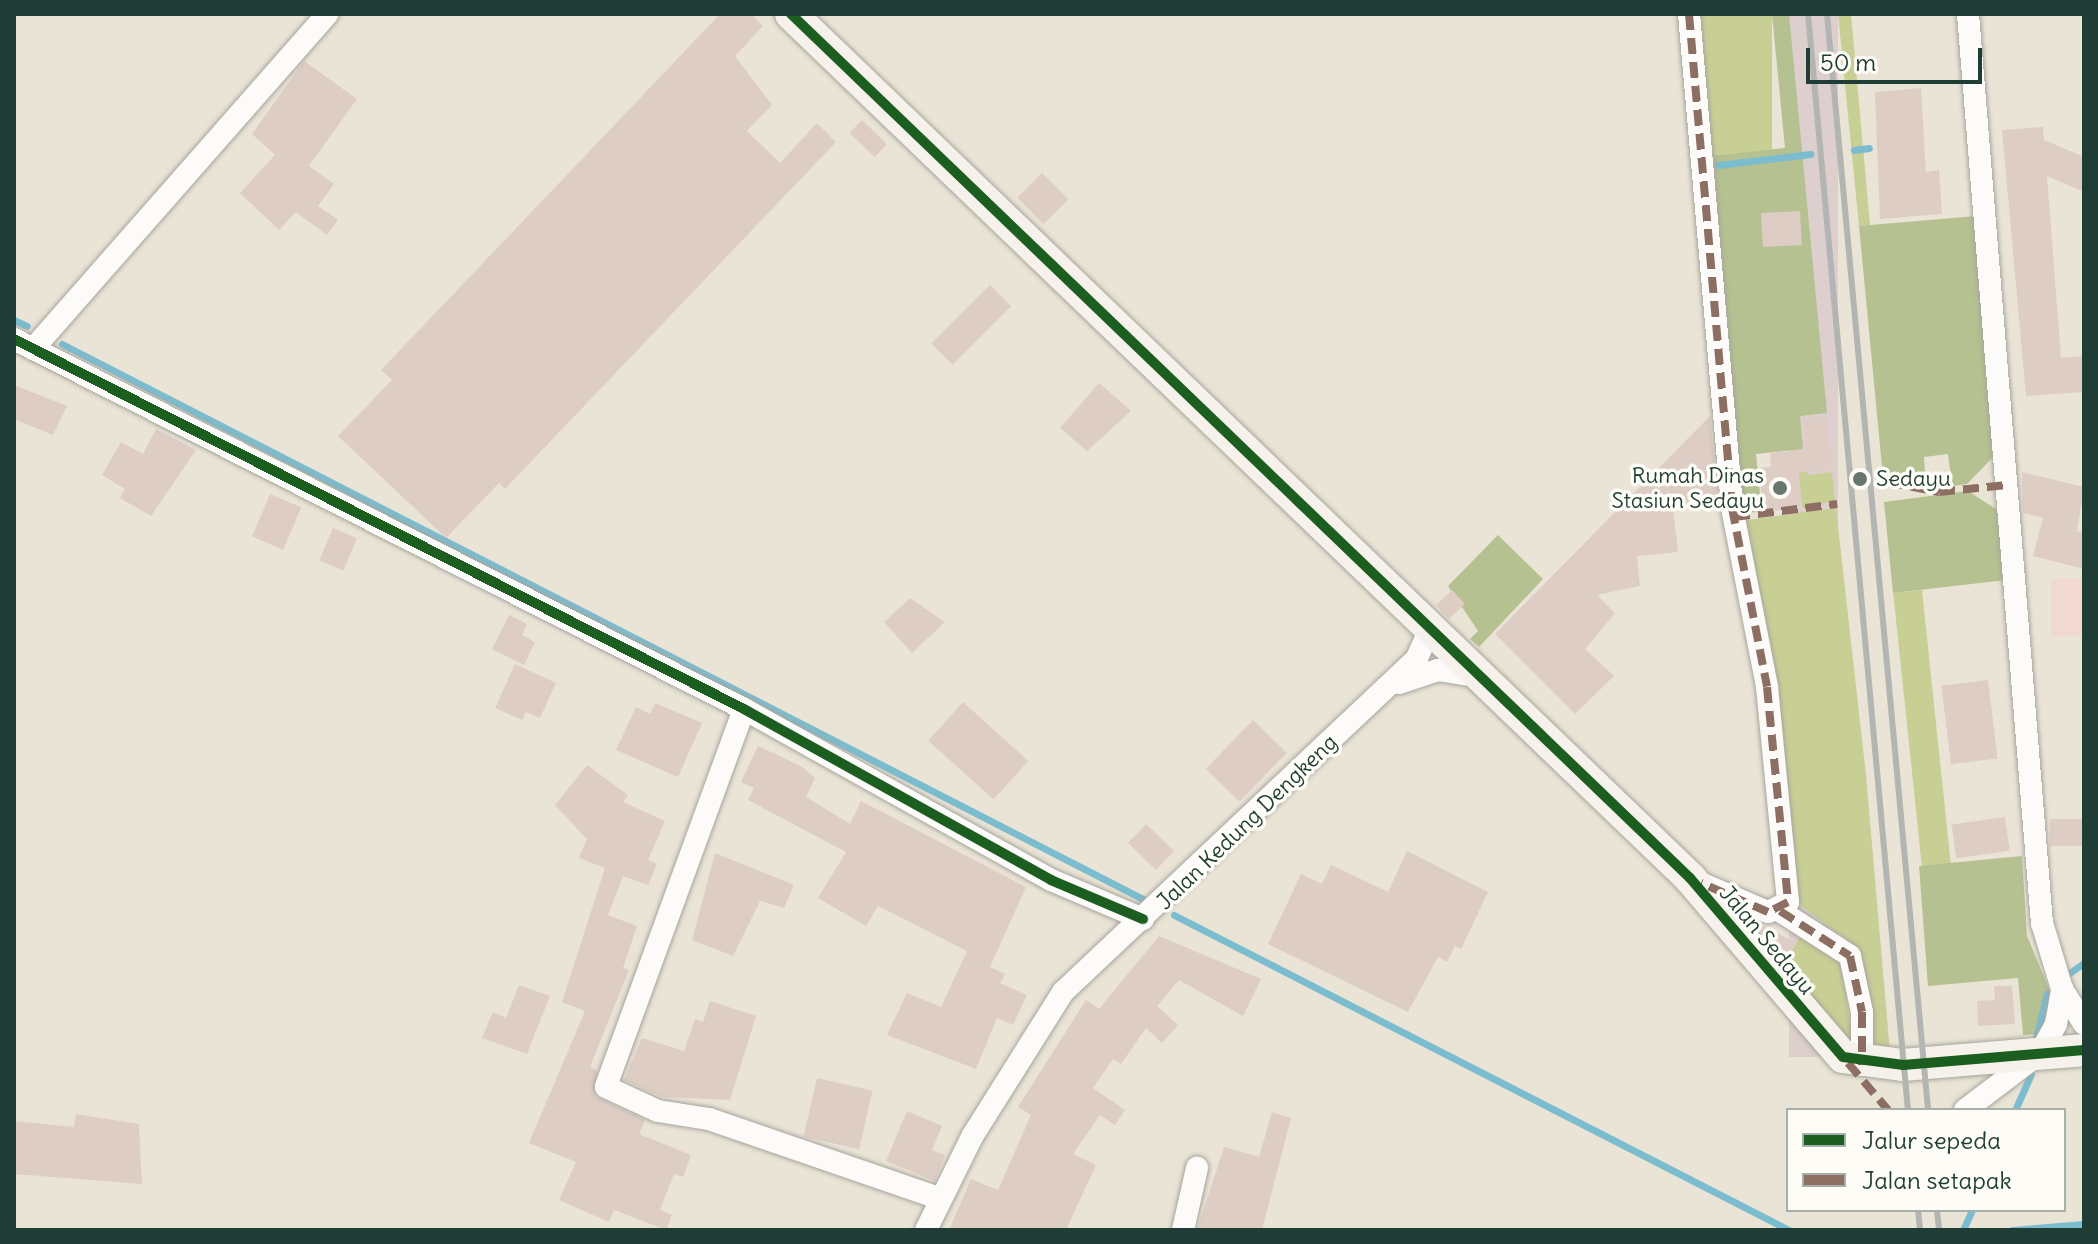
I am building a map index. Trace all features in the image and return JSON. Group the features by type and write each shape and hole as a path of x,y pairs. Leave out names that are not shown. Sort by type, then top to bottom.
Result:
{"street":[{"path":"327,14 23,344 744,709 1051,880 1143,919"},
{"name":"Jalan Sedayu","path":"791,14 1425,619 1690,878 1829,1044 1862,1065"},
{"path":"1689,14 1732,508 1767,687 1789,888 1780,911"},
{"path":"1968,14 2042,923 2062,989 2084,1024"},
{"name":"Jalan Kedung Dengkeng","path":"926,1230 941,1199 1063,992 1384,691 1423,648 1425,619"},
{"path":"1384,691 1438,670 1485,679"},
{"path":"744,709 606,1087 658,1111 709,1119 941,1199"},
{"path":"1690,878 1755,909 1780,911 1850,956 1862,1012 1862,1065 2084,1050"},
{"path":"1968,1108 2040,1053 2056,1024 2062,989"},
{"path":"1183,1230 1197,1168"}],"shaded area":[{"path":"1789,14 1838,14 1838,1057 1789,1057"},
{"path":"2051,579 2084,579 2084,636 2051,636"}],"green space":[{"path":"1698,14 1772,14 1772,157 1698,157"},
{"path":"1772,14 1789,14 1827,413 1800,416 1803,449 1756,454 1762,512 1739,513 1713,156 1785,148"},
{"path":"1838,14 1851,14 1870,225 1859,226"},
{"path":"1976,216 1996,454 1967,484 1952,486 1948,454 1924,457 1925,474 1883,477 1859,226"},
{"path":"1805,450 1808,475 1832,472 1835,501 1802,508 1797,451"},
{"path":"1968,491 2002,513 2006,580 1893,593 1884,502"},
{"path":"1836,508 1866,775 1890,1052 1874,1053 1857,948 1795,901 1740,521"},
{"path":"1498,535 1543,579 1479,647 1470,639 1478,631 1448,586"},
{"path":"1922,590 1951,864 1922,868 1893,593"},
{"path":"2022,856 2027,936 2052,996 2040,1034 2023,1035 2018,978 1928,986 1919,866"},
{"path":"1802,932 1841,962 1854,1048 1781,971"}],"building":[{"path":"720,14 751,14 763,26 735,56 772,105 747,131 780,163 817,123 836,142 505,489 499,483 446,538 338,436 392,380 381,370"},
{"path":"304,61 357,99 309,166 334,184 318,206 338,220 327,235 296,212 279,230 240,193 275,155 252,134"},
{"path":"1921,88 1926,172 1939,170 1942,214 1880,219 1875,92"},
{"path":"862,120 887,144 875,157 849,133"},
{"path":"2043,127 2044,140 2084,157 2084,192 2047,176 2061,358 2084,356 2084,392 2026,396 2002,130"},
{"path":"1042,173 1068,199 1043,224 1017,198"},
{"path":"1800,211 1802,245 1763,247 1761,213"},
{"path":"990,285 1011,306 953,365 931,344"},
{"path":"1099,383 1131,411 1087,451 1060,428"},
{"path":"14,385 67,406 53,435 14,419"},
{"path":"1710,416 1718,503 1673,508 1678,552 1637,556 1640,586 1597,595 1615,613 1585,649 1614,676 1575,714 1495,634"},
{"path":"1826,416 1832,469 1798,473 1800,508 1763,512 1759,468 1771,467 1770,453 1806,450 1803,419"},
{"path":"156,429 196,450 151,516 120,498 125,489 102,475 121,442 143,454"},
{"path":"2022,472 2084,487 2077,531 2084,533 2084,569 2033,556 2043,518 2023,513"},
{"path":"270,494 301,507 283,550 252,536"},
{"path":"333,528 357,538 343,570 319,560"},
{"path":"1452,590 1465,604 1449,619 1436,605"},
{"path":"910,598 945,622 912,653 884,622"},
{"path":"509,615 527,624 522,635 535,642 524,665 492,649"},
{"path":"515,664 556,683 540,718 526,712 522,720 495,708"},
{"path":"1988,680 1998,758 1951,764 1941,686"},
{"path":"963,702 1028,761 994,800 928,741"},
{"path":"655,703 702,723 678,777 616,750 636,707 650,714"},
{"path":"1253,720 1287,753 1240,802 1206,769"},
{"path":"758,746 801,766 815,778 806,797 850,824 861,801 1026,887 990,967 1005,974 1000,983 1027,995 1013,1025 997,1018 976,1069 887,1035 907,993 941,1007 967,951 878,906 866,926 818,898 846,852 748,800 754,788 741,782"},
{"path":"587,765 628,795 623,802 665,821 648,860 657,864 648,885 623,876 608,915 637,926 623,968 629,970 590,1067 597,1070 595,1096 645,1120 639,1134 691,1155 683,1177 674,1174 660,1210 672,1215 666,1230 614,1210 609,1222 559,1200 576,1162 529,1143 585,1011 562,1002 605,868 579,858 587,839 555,805"},
{"path":"2005,817 2010,851 1956,858 1952,825"},
{"path":"2050,819 2084,819 2084,846 2050,846"},
{"path":"1146,824 1174,851 1156,870 1128,843"},
{"path":"1407,851 1488,892 1461,949 1455,946 1447,962 1438,957 1408,1012 1268,944 1301,874 1322,884 1331,865 1388,892"},
{"path":"715,853 794,885 784,908 760,901 733,956 692,940"},
{"path":"1751,920 1795,942 1786,960 1784,959"},
{"path":"1159,936 1261,979 1243,1016 1179,980 1157,1006 1178,1025 1162,1043 1146,1028 1121,1064 1113,1059 1093,1088 1125,1110 1115,1125 1100,1115 1073,1154 1096,1165 1066,1230 949,1230 971,1179 998,1190 1031,1115 1018,1107 1086,1000 1099,1009"},
{"path":"519,985 550,996 527,1054 482,1038 493,1012 506,1018"},
{"path":"1994,986 2012,986 2015,1024 1978,1026 1977,1001 1995,1000"},
{"path":"710,1001 756,1016 730,1100 662,1097 624,1080 642,1038 684,1051 695,1019 703,1022"},
{"path":"817,1078 873,1091 859,1149 804,1136"},
{"path":"907,1111 942,1126 932,1150 945,1155 935,1181 886,1161"},
{"path":"1272,1112 1291,1118 1262,1230 1197,1230 1224,1147 1259,1157"},
{"path":"76,1114 139,1124 142,1184 14,1174 14,1121 74,1127"}],"waterway":[{"path":"1854,150 1869,148"},
{"path":"1718,165 1810,154"},
{"path":"14,320 27,326"},
{"path":"62,344 1145,900"},
{"path":"1174,915 1789,1230"},
{"path":"2068,974 2084,963"},
{"path":"2035,1042 2047,993"},
{"path":"2016,1108 2031,1074"},
{"path":"1963,1230 1971,1212"},
{"path":"2012,1230 2084,1224"}],"railway":[{"path":"1808,14 1908,1108"},
{"path":"1827,14 1928,1108"},
{"path":"1918,1212 1920,1230"},
{"path":"1937,1212 1939,1230"}],"marked path":[{"path":"1689,14 1732,508 1767,687 1788,902 1768,912 1701,883"},
{"path":"1887,482 1939,492 2007,485"},
{"path":"1734,517 1837,504"},
{"path":"1780,911 1850,956 1862,1012 1862,1065"},
{"path":"1848,1063 1886,1108"}],"cycle path":[{"path":"791,14 1690,878 1843,1057 1903,1065 2084,1050"},
{"path":"14,339 744,709 1051,880 1143,919"}],"place":[{"name":"Sedayu","path":"1860,479"},
{"name":"Rumah Dinas Stasiun Sedayu","path":"1780,488"}]}
